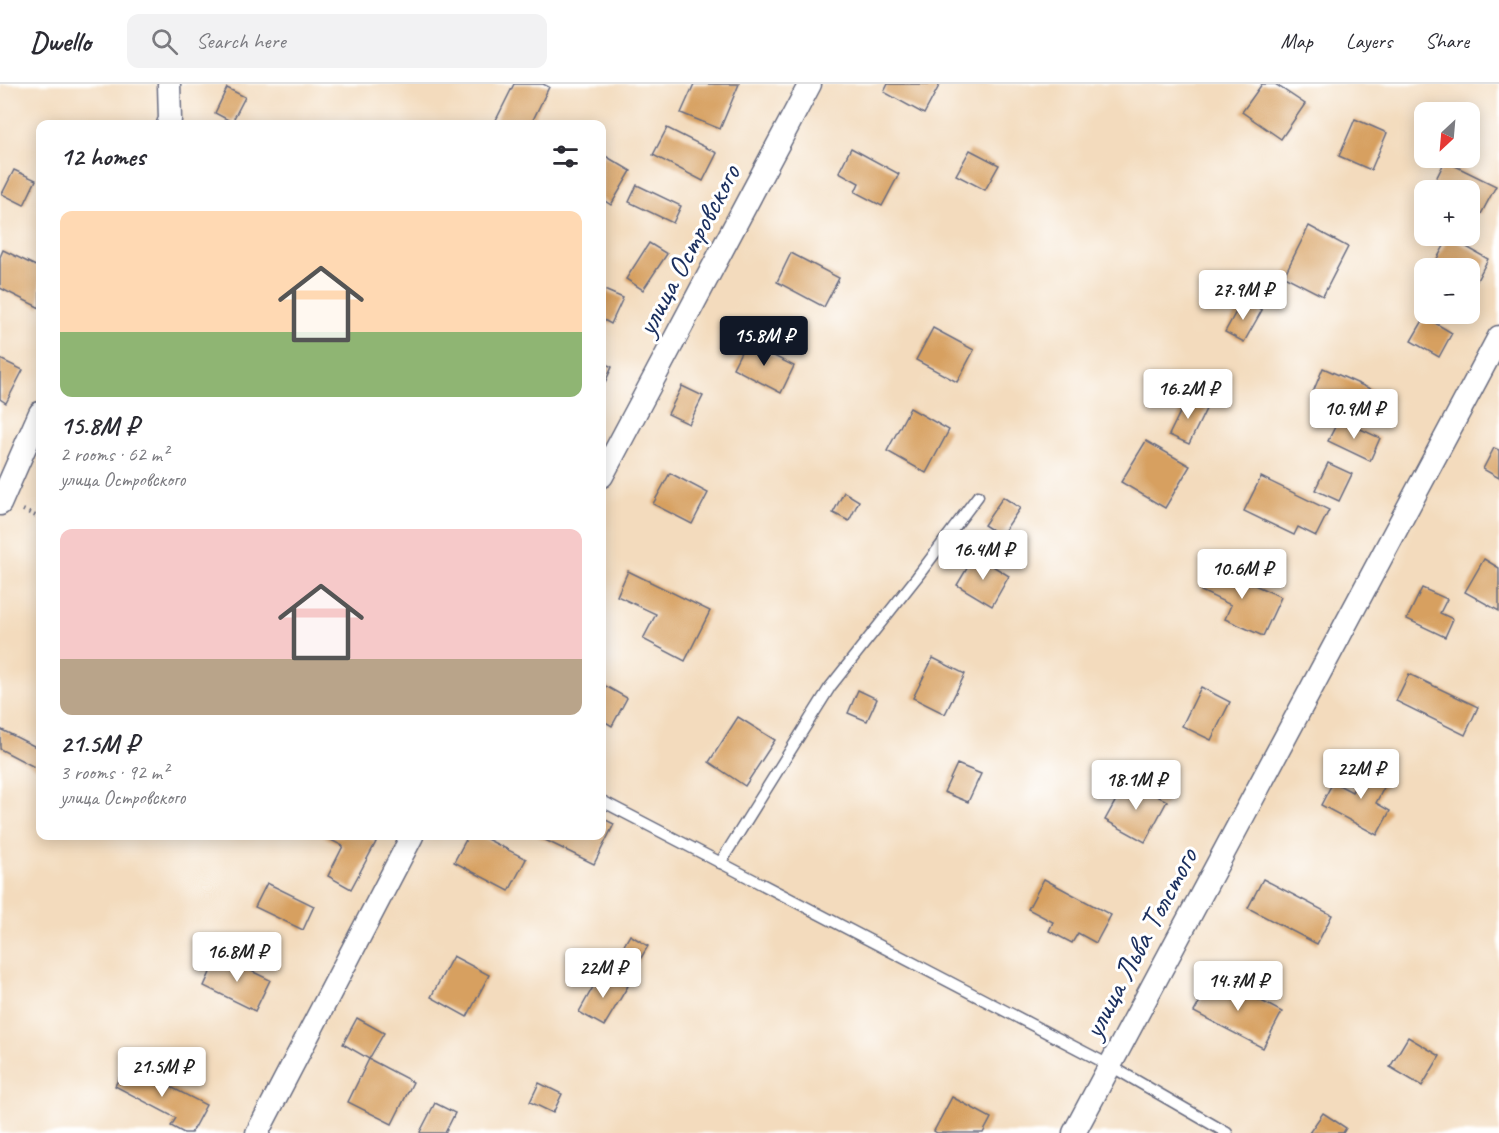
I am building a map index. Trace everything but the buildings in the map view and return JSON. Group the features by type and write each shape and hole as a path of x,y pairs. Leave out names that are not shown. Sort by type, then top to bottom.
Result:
{"street":[{"path":"169,84 170,120"},
{"name":"улица Островского","path":"606,468 810,84"},
{"name":"улица Льва Толстого","path":"1074,1133 1499,337"},
{"path":"0,504 36,421"},
{"path":"257,1133 409,840"}],"lane":[{"path":"720,863 830,687 978,496"},
{"path":"606,803 1109,1065 1227,1133"}]}
